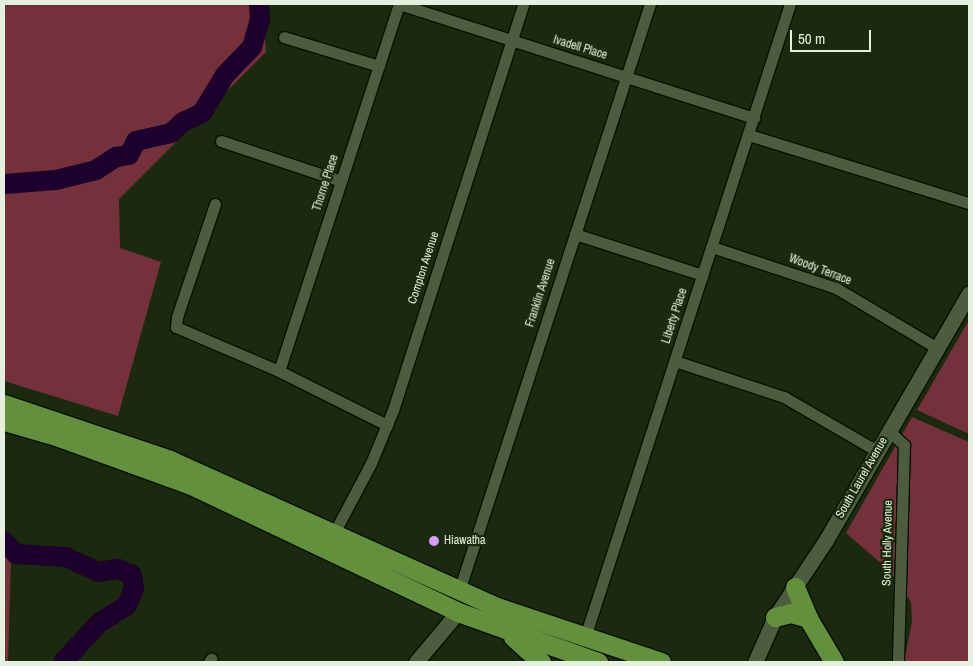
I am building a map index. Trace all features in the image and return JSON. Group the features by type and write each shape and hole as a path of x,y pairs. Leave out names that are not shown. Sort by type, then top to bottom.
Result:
{"highway":[{"path":"4,404 100,434 170,460 459,591 585,637 661,662"},
{"path":"4,420 59,436 191,486 458,612 506,631 598,662"},
{"path":"795,587 808,618 834,662"},
{"path":"775,617 792,613 808,618"},
{"path":"506,631 541,662"}],"street":[{"name":"Ivadell Place","path":"399,4 754,118"},
{"name":"Thorne Place","path":"279,371 399,4"},
{"name":"Compton Avenue","path":"334,533 388,425 523,4"},
{"name":"Franklin Avenue","path":"459,591 650,4"},
{"name":"Liberty Place","path":"585,637 790,4"},
{"path":"284,37 378,66"},
{"path":"749,135 969,203"},
{"path":"220,141 341,180"},
{"path":"215,204 177,317 176,327 279,371 388,425"},
{"path":"575,234 703,275"},
{"name":"Woody Terrace","path":"712,247 836,288 937,348"},
{"name":"South Laurel Avenue","path":"755,662 775,617 889,431 969,293"},
{"path":"675,361 784,397 877,450"},
{"name":"South Holly Avenue","path":"889,431 904,445 898,662"},
{"path":"416,662 458,612"}],"shaded area":[{"path":"4,4 262,4 266,52 119,199 120,248 161,262 118,416 4,381"},
{"path":"969,320 969,434 917,410"},
{"path":"912,417 969,442 969,662 904,662 912,622 911,602 890,571 846,533"},
{"path":"4,548 11,558 8,662 4,662"}],"waterway":[{"path":"4,184 56,180 96,170 116,157 129,155 136,141 171,133 183,122 202,113 225,75 252,47 260,19 259,4"},
{"path":"4,541 16,554 66,557 98,572 118,569 132,575 134,589 126,606 99,623 63,662"}],"place":[{"name":"Hiawatha","path":"434,541"}]}
